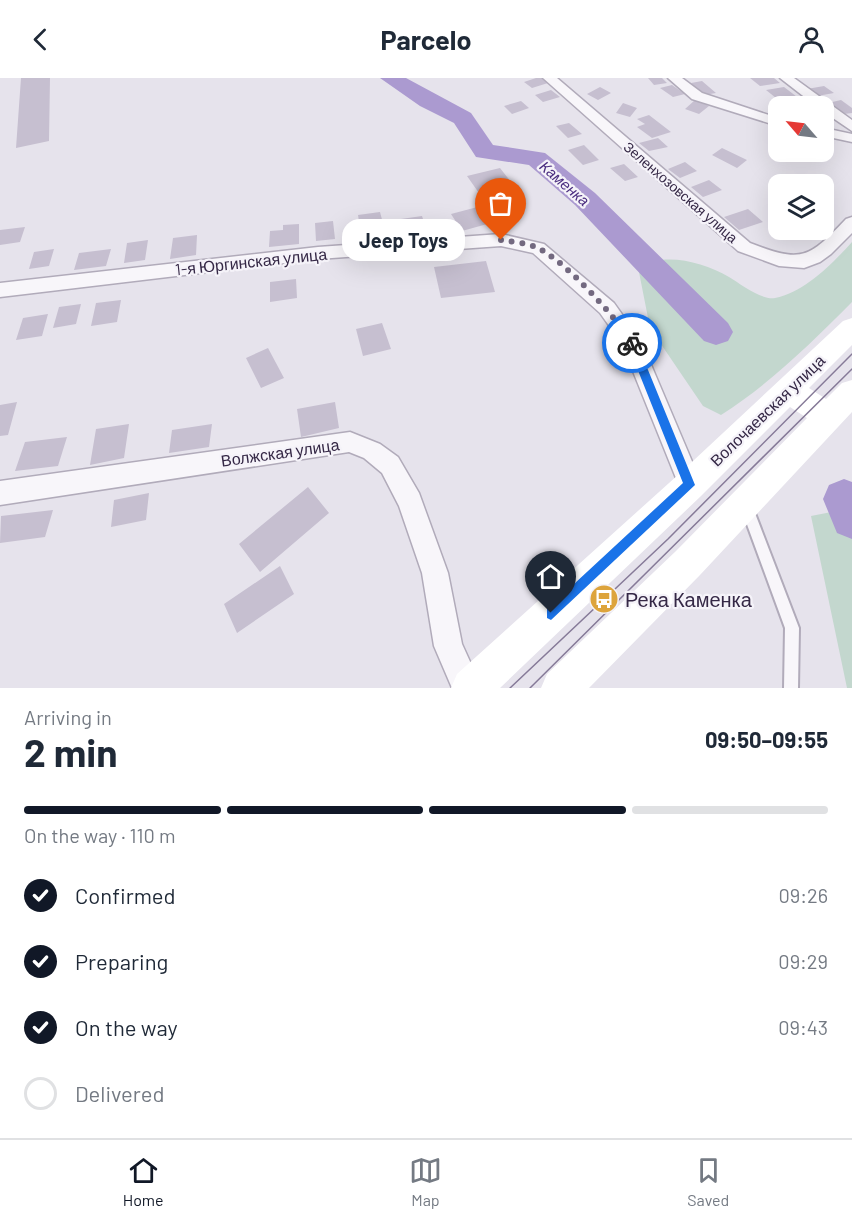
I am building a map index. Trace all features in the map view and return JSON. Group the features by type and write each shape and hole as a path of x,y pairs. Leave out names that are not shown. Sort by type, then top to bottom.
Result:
{"main road":[{"name":"Волочаевская улица","path":"469,688 690,485 852,328"},
{"path":"789,390 840,414"},
{"path":"561,688 745,503 840,414 852,392"}],"street":[{"name":"Зеленхозовская улица","path":"549,78 744,247 780,261 805,263 825,253 852,223"},
{"path":"674,78 697,96 768,119"},
{"path":"786,78 852,127"},
{"path":"834,134 852,138"},
{"name":"1-я Юргинская улица","path":"0,290 329,252 501,240 538,248 573,276 606,308 631,341 690,485"},
{"name":"Волжская улица","path":"0,493 350,441 372,451 390,465 410,501 435,573 448,646 469,688"}],"lane":[{"path":"745,503 792,628 791,688"}],"green space":[{"path":"852,242 852,302 790,362 739,403 721,415 703,406 650,328 638,267 660,260 696,263 729,277 763,297 775,298 797,290 807,283 827,268"},
{"path":"852,508 852,688 847,688 811,516"}],"building":[{"path":"21,78 50,78 49,141 16,148"},
{"path":"542,78 548,83 532,88 524,82"},
{"path":"648,78 662,78 667,83 654,85"},
{"path":"750,78 774,78 780,83 760,86"},
{"path":"702,81 716,93 704,95 691,83"},
{"path":"672,85 685,94 673,97 660,88"},
{"path":"824,86 834,93 817,96 807,89"},
{"path":"600,87 611,93 598,100 587,94"},
{"path":"784,87 796,96 774,96 766,90"},
{"path":"551,90 560,97 543,102 535,95"},
{"path":"695,100 709,106 699,114 685,109"},
{"path":"841,100 852,108 852,113 844,114 834,107 834,102"},
{"path":"521,101 529,108 512,114 504,106"},
{"path":"623,103 637,108 630,117 616,113"},
{"path":"649,115 671,132 652,138 637,127 645,124 637,119"},
{"path":"569,123 582,134 568,138 556,126"},
{"path":"658,138 668,147 649,151 639,143"},
{"path":"584,145 599,160 583,165 568,150"},
{"path":"722,148 747,160 737,168 712,155"},
{"path":"685,162 697,171 680,178 668,169"},
{"path":"624,164 638,177 625,181 610,168"},
{"path":"500,168 515,187 481,196 467,176"},
{"path":"709,180 722,190 703,197 691,187"},
{"path":"485,205 498,221 462,231 451,214"},
{"path":"748,209 763,222 739,230 724,217"},
{"path":"380,212 385,231 361,234 358,215"},
{"path":"422,216 427,231 398,235 394,220"},
{"path":"333,221 335,239 316,241 315,223"},
{"path":"299,224 299,244 269,247 270,231 283,230 283,225"},
{"path":"25,227 20,242 0,245 0,230"},
{"path":"197,235 196,255 170,259 173,238"},
{"path":"148,240 145,260 124,263 127,243"},
{"path":"54,249 49,266 29,269 34,252"},
{"path":"111,249 106,266 74,270 79,253"},
{"path":"486,261 495,292 441,298 434,267"},
{"path":"296,279 297,298 270,302 270,282"},
{"path":"121,300 117,322 91,326 96,303"},
{"path":"81,304 76,324 53,328 59,307"},
{"path":"48,314 42,336 16,340 23,318"},
{"path":"382,323 391,349 363,356 356,329"},
{"path":"268,348 284,378 261,388 246,358"},
{"path":"17,402 8,435 0,436 0,405"},
{"path":"335,402 339,428 301,437 297,409"},
{"path":"129,424 124,458 90,465 96,429"},
{"path":"212,424 209,447 169,453 172,430"},
{"path":"67,437 58,466 15,471 25,442"},
{"path":"308,487 329,513 260,572 239,544"},
{"path":"149,493 146,520 111,527 114,500"},
{"path":"53,510 45,537 0,543 1,516"},
{"path":"280,566 294,594 237,633 224,604"}],"waterway":[{"name":"Каменка","path":"391,78 428,101 463,118 485,152 536,158 585,199 716,332"},
{"name":"Каменка","path":"844,499 852,518"}],"tram line":[{"path":"510,688 668,539 852,354"},
{"path":"530,688 852,369"}],"way so far":[{"path":"501,240 538,248 573,276 606,308 632,343"}],"place":[{"name":"Jeep Toys","path":"501,240"},
{"name":"Река Каменка","path":"604,599"}],"route":[{"path":"551,613 690,485 632,343"}]}
